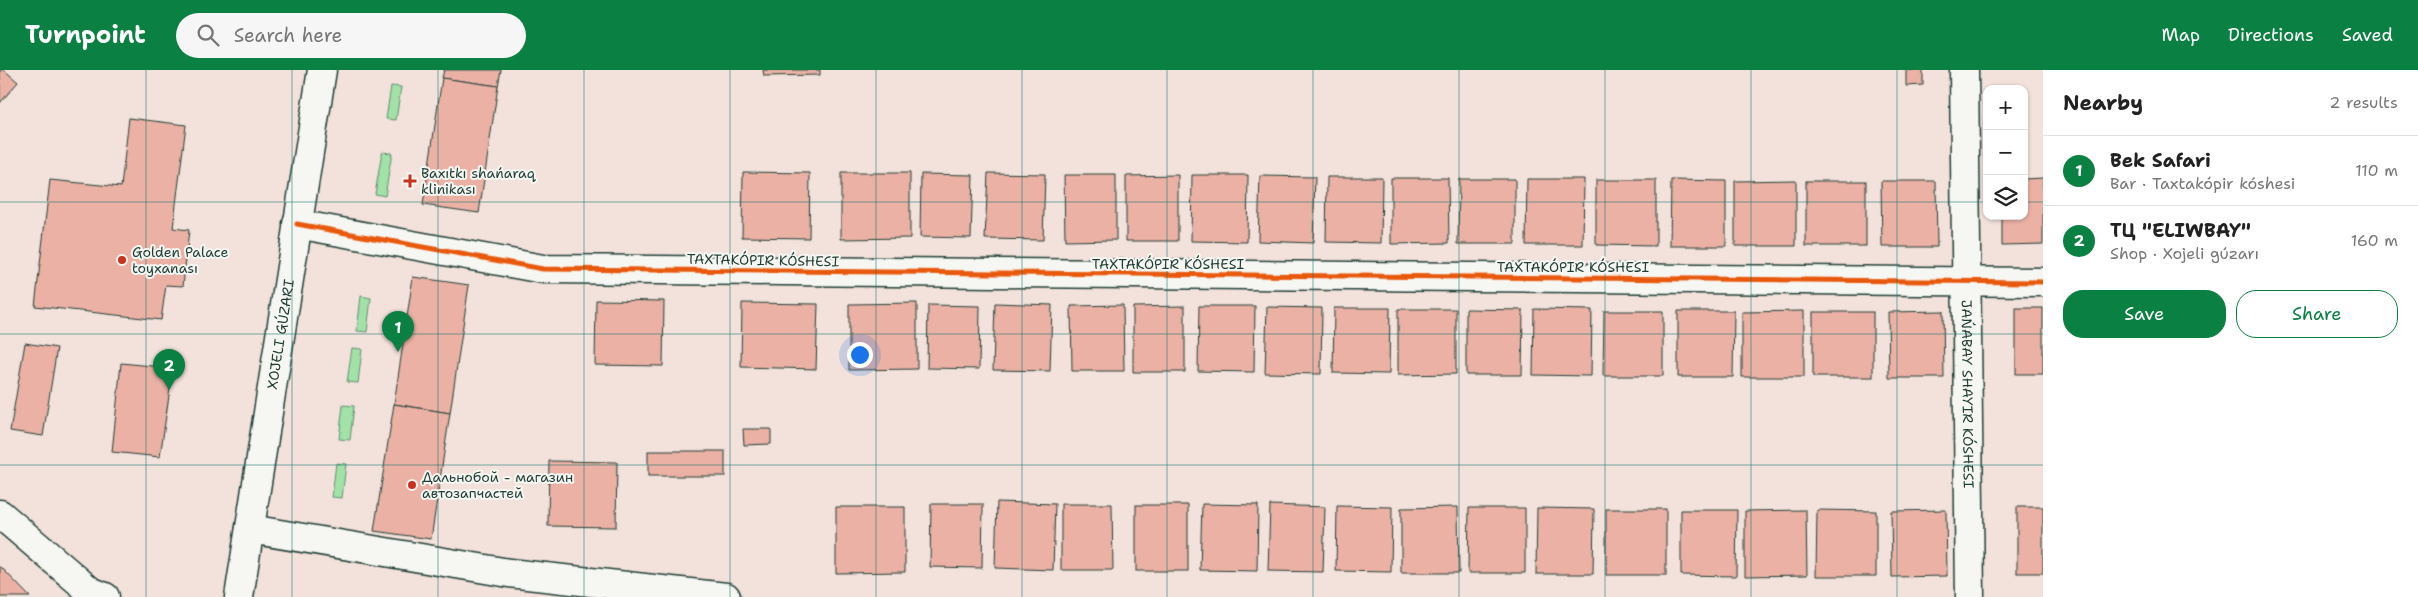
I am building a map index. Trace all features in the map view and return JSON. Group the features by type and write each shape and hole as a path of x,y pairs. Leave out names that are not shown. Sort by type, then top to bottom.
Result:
{"street":[{"path":"239,597 322,70"},
{"path":"1964,70 1970,597"},
{"name":"TAXTAKÓPIR KÓSHESI","path":"297,224 543,269 2043,282"},
{"path":"0,514 90,591 105,597"},
{"path":"250,529 509,573 726,597"}],"green space":[{"path":"391,86 401,87 396,120 386,119"},
{"path":"382,152 392,153 385,196 375,194"},
{"path":"361,296 371,298 367,332 357,331"},
{"path":"352,348 362,349 358,383 347,382"},
{"path":"343,405 354,406 350,440 339,439"},
{"path":"336,463 346,464 342,498 332,497"}],"building":[{"path":"0,70 4,70 18,82 0,103"},
{"path":"444,70 501,70 498,86 442,78"},
{"path":"763,70 820,70 820,75 764,76"},
{"path":"1906,70 1923,70 1923,85 1906,86"},
{"path":"442,78 498,86 479,213 423,205"},
{"path":"129,118 186,125 173,228 189,230 183,286 166,285 161,320 35,306 50,180 121,187"},
{"path":"743,172 810,173 809,238 742,237"},
{"path":"841,173 910,173 910,238 841,239"},
{"path":"988,173 1045,174 1043,240 985,239"},
{"path":"921,174 973,175 971,238 920,237"},
{"path":"1064,175 1116,175 1116,240 1065,241"},
{"path":"1178,175 1178,241 1126,241 1126,176"},
{"path":"1192,175 1248,175 1247,242 1191,241"},
{"path":"1260,176 1315,177 1313,243 1258,241"},
{"path":"1327,177 1382,177 1381,243 1326,242"},
{"path":"1391,178 1448,178 1449,243 1391,244"},
{"path":"2043,178 2043,244 2002,245 2002,220 2028,220 2028,179"},
{"path":"1459,179 1515,179 1515,244 1458,244"},
{"path":"1527,179 1584,179 1583,245 1526,245"},
{"path":"1596,180 1656,180 1656,246 1596,245"},
{"path":"1671,180 1726,181 1726,246 1670,246"},
{"path":"1796,180 1796,246 1735,246 1735,181"},
{"path":"1806,181 1866,181 1866,246 1806,246"},
{"path":"1881,181 1936,181 1937,247 1882,247"},
{"path":"413,277 469,285 450,413 394,404"},
{"path":"596,300 664,301 663,366 595,365"},
{"path":"742,303 818,304 816,369 741,367"},
{"path":"917,303 917,369 849,370 849,304"},
{"path":"995,303 1052,305 1050,371 993,370"},
{"path":"928,305 980,306 979,369 927,368"},
{"path":"1123,305 1124,371 1072,371 1071,306"},
{"path":"1185,306 1185,372 1133,372 1133,307"},
{"path":"1199,306 1255,306 1254,372 1198,371"},
{"path":"1267,307 1322,308 1321,374 1265,373"},
{"path":"1334,308 1390,308 1389,374 1333,373"},
{"path":"2016,308 2043,308 2043,374 2016,374"},
{"path":"1398,309 1456,309 1456,374 1398,375"},
{"path":"1466,309 1523,310 1522,375 1466,375"},
{"path":"1534,309 1592,310 1591,376 1533,375"},
{"path":"1604,311 1663,311 1663,376 1603,376"},
{"path":"1678,311 1734,311 1733,377 1678,377"},
{"path":"1804,311 1804,377 1742,377 1742,312"},
{"path":"1943,311 1944,378 1889,378 1888,312"},
{"path":"1813,312 1873,312 1873,377 1813,377"},
{"path":"25,343 57,348 43,436 10,431"},
{"path":"121,363 173,368 160,457 112,452"},
{"path":"394,404 450,413 431,539 374,531"},
{"path":"743,429 771,429 771,444 744,445"},
{"path":"648,451 725,451 725,476 648,476"},
{"path":"549,461 617,462 616,527 548,526"},
{"path":"997,502 1055,504 1053,570 995,568"},
{"path":"931,504 983,504 982,568 930,567"},
{"path":"1061,504 1112,504 1113,570 1061,570"},
{"path":"1202,504 1258,505 1257,571 1200,570"},
{"path":"1136,505 1188,505 1188,571 1136,571"},
{"path":"1270,505 1325,507 1323,572 1268,571"},
{"path":"1337,506 1392,507 1391,572 1336,571"},
{"path":"836,507 905,507 905,572 836,573"},
{"path":"1458,507 1459,573 1401,573 1401,508"},
{"path":"2017,507 2043,507 2043,573 2017,573"},
{"path":"1469,508 1525,508 1525,573 1468,573"},
{"path":"1537,508 1594,509 1593,574 1536,574"},
{"path":"1606,509 1666,509 1666,575 1606,575"},
{"path":"1681,510 1737,510 1736,576 1681,575"},
{"path":"1806,510 1807,575 1745,576 1745,511"},
{"path":"1817,510 1876,511 1876,576 1816,576"},
{"path":"1946,510 1947,576 1892,577 1891,511"},
{"path":"0,566 30,597 0,597"}],"cycle path":[{"path":"297,224 543,269 2043,282"}],"place":[{"name":"Baxıtkı shańaraq klinikası","path":"410,181"},
{"name":"Golden Palace toyxanası","path":"122,260"},
{"name":"Bek Safari","path":"398,352"},
{"name":"ТЦ \"ELIWBAY\"","path":"169,390"},
{"name":"Дальнобой - магазин автозапчастей","path":"412,485"}]}
